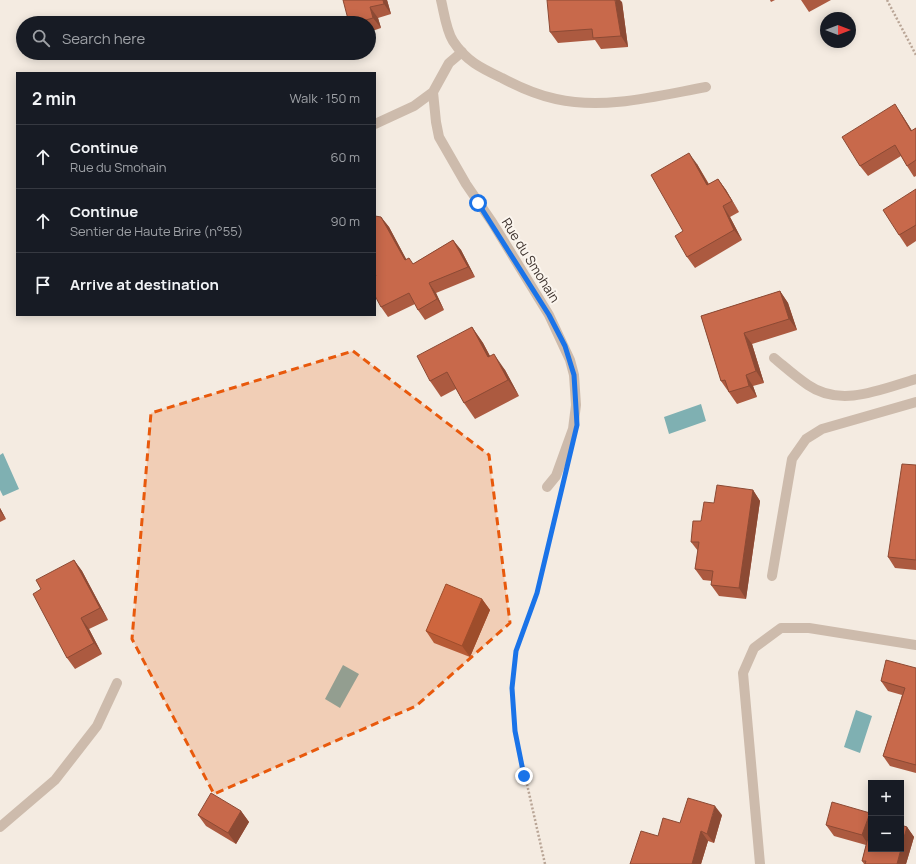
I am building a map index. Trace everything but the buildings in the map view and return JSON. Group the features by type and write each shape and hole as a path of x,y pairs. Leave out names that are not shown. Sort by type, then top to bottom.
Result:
{"street":[{"path":"441,0 452,39 470,62 516,85 557,99 592,103 634,100 706,87"},
{"path":"376,124 414,106 433,92 449,63 462,52"},
{"name":"Rue du Smohain","path":"433,92 436,122 440,137 466,184 492,222 549,315 570,360 574,375 576,405 573,429 556,476 548,487"},
{"path":"774,358 810,386 831,395 856,396 916,379"},
{"path":"772,576 792,459 806,439 822,429 916,402"},
{"path":"760,864 743,673 754,648 781,628 810,628 916,645"},
{"path":"0,827 55,780 97,726 117,683"}],"path":[{"path":"887,0 916,54"},
{"path":"545,864 515,731 512,688 516,651 537,593 559,502"}],"highlighted area":[{"path":"353,351 489,455 510,623 416,706 214,794 132,639 151,413"}],"water":[{"path":"701,404 706,421 669,434 664,417"},
{"path":"3,453 19,489 3,496 0,490 0,455"},
{"path":"343,665 359,674 340,708 325,699"},
{"path":"856,710 872,716 860,753 844,747"}],"route":[{"path":"478,203 492,222 558,330 570,360 574,375 577,425 537,593 516,651 512,688 515,731 524,776"}]}
